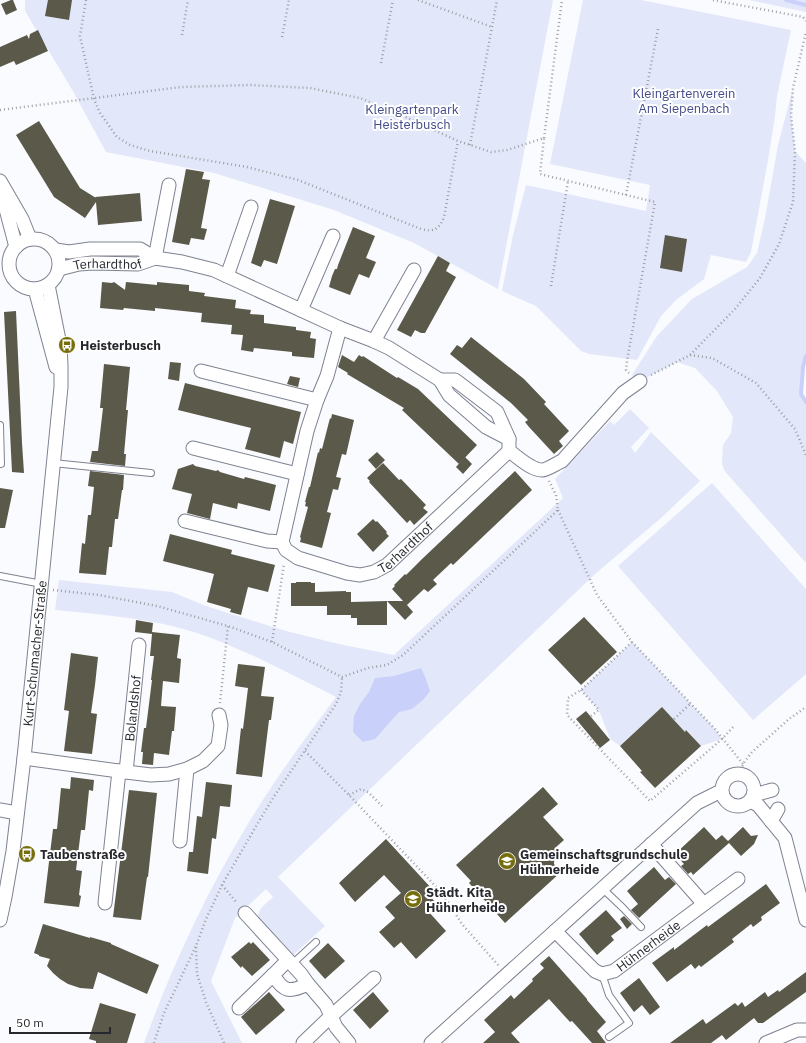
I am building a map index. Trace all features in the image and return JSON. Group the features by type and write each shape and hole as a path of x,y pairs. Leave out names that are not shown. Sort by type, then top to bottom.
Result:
{"street":[{"path":"0,183 22,219 30,239"},
{"path":"0,183 16,247"},
{"name":"Terhardthof","path":"155,258 169,185"},
{"path":"227,276 251,207"},
{"path":"301,310 333,236"},
{"path":"30,239 40,239 48,243 56,250 59,259 59,269 55,278 48,285 39,289 29,289 20,285 5,273 10,269 10,259 16,247 20,243 30,239"},
{"name":"Terhardthof","path":"56,250 69,252 90,249 140,249 155,258 214,270 340,328 374,341 389,348 440,380 449,395 509,445 530,467 542,470"},
{"name":"Terhardthof","path":"59,269 79,264 93,263 138,264 155,258"},
{"path":"374,341 414,270"},
{"name":"Kurt-Schumacher-Straße","path":"0,920 13,852 24,758 42,586 60,387 60,345 48,285"},
{"name":"Kurt-Schumacher-Straße","path":"35,289 60,387"},
{"path":"284,546 297,474 307,431 327,376 340,328"},
{"path":"201,371 317,400"},
{"name":"Terhardthof","path":"440,380 455,380 497,412 509,445"},
{"path":"542,470 562,460 623,393 640,381"},
{"name":"Terhardthof","path":"185,521 284,546 298,558 347,574 360,575 374,572 387,565 509,445"},
{"path":"193,448 297,474"},
{"name":"Bolandshof","path":"105,903 139,645"},
{"path":"24,758 123,772 151,775 169,774 187,769 203,761 218,746 221,725 219,715"},
{"path":"180,841 187,769"},
{"path":"752,798 754,789 753,783 742,769 737,774 730,775 725,779 722,785 723,798 727,803 733,806 739,807 745,805 752,798 772,790"},
{"path":"431,1043 697,803 722,791"},
{"path":"752,798 785,838 806,920"},
{"path":"771,820 778,809"},
{"path":"0,810 17,813"},
{"path":"651,844 704,904"},
{"name":"Hühnerheide","path":"555,931 595,971 602,974 614,971 738,880"},
{"path":"245,913 301,974 326,1005 330,1017 336,1027 349,1043"},
{"path":"239,1008 273,975 290,962"},
{"path":"273,975 279,985 291,990 298,989 308,984"},
{"path":"303,1043 374,978"},
{"path":"766,1043 796,1030 806,1030"}],"lane":[{"path":"0,425 2,464"},
{"path":"53,463 151,474"},
{"path":"0,576 42,586"},
{"path":"602,888 641,927"},
{"path":"290,962 316,942"},
{"path":"602,974 609,995 629,1023 609,1036"}],"path":[{"path":"86,0 80,36 94,99 100,113 117,137 130,144 150,151 247,167 298,180 430,232 442,224 458,141"},
{"path":"182,34 188,0"},
{"path":"282,37 289,0"},
{"path":"381,63 393,0"},
{"path":"418,0 492,27"},
{"path":"470,145 497,0"},
{"path":"562,0 540,174 655,202 626,370 640,381 690,355 736,309 760,278 779,244 793,202 795,151 791,116 793,88 806,32"},
{"path":"713,0 803,17 806,21"},
{"path":"626,195 658,29"},
{"path":"0,110 181,87 250,85 310,88 360,98 400,114 458,141 491,152 507,150 544,138"},
{"path":"551,286 568,181"},
{"path":"690,355 712,358 756,382 795,429 806,455"},
{"path":"542,470 556,495 558,510 597,595 632,642 715,729 742,769 752,752 789,719 806,707"},
{"path":"42,586 157,606 228,626 272,642 342,676 368,668 387,665 403,655 558,510"},
{"path":"272,642 284,546"},
{"path":"219,715 228,626"},
{"path":"632,642 581,690 568,698 568,715 650,801 735,725"},
{"path":"154,1043 164,1013 196,946 206,919 222,885 255,828 336,704 341,692 342,676"},
{"path":"581,690 599,710 591,716"},
{"path":"674,719 690,704"},
{"path":"305,752 349,795 442,893 462,924 507,975"},
{"path":"349,795 361,789 368,792 382,806"},
{"path":"222,885 245,913"},
{"path":"196,946 197,974 206,1002 224,1043"}],"green space":[{"name":"Kleingartenpark Heisterbusch","path":"25,0 553,0 498,289 414,243 334,210 214,173 106,152 74,93 25,11"},
{"name":"Kleingartenverein Am Siepenbach","path":"583,0 641,0 791,30 777,96 768,160 751,252 746,262 711,255 704,279 676,300 661,316 637,360 589,354 581,351 536,306 502,291 513,235 526,185 646,211 650,185 550,164"},
{"path":"749,0 806,0 806,12"},
{"path":"793,88 791,116 795,151 806,163 806,356 803,367 802,394 806,403 806,563 724,470 722,463 723,445 731,433 733,417 717,391 695,368 677,362 640,381 632,375 657,336 692,299 747,267 757,253 778,145"},
{"path":"630,409 649,428 631,447 635,453 651,432 700,481 661,518 594,575 278,877 325,926 291,957 258,918 261,909 273,897 266,889 235,918 211,981 242,1043 144,1043 165,988 189,934 230,855 277,778 336,697 254,656 197,633 145,620 55,610 59,580 172,592 206,606 286,631 394,655 563,498 555,479 610,421 614,425"},
{"path":"712,483 806,589 806,674 753,720 618,566"},
{"path":"632,642 715,729 722,739 701,746 687,730 685,732 662,707 620,746 610,739 599,710 581,690"}],"water":[{"path":"421,668 430,691 424,699 412,709 399,712 375,739 363,742 353,732 354,716 360,704 369,692 375,678 394,676"}],"building":[{"path":"13,0 17,10 6,15 1,4"},
{"path":"48,0 72,0 69,20 45,16"},
{"path":"38,30 48,51 16,65 14,61 0,67 0,47 27,35 29,39 30,34"},
{"path":"39,121 80,188 96,198 95,197 140,193 142,221 98,225 96,202 85,218 54,197 16,135"},
{"path":"186,169 204,172 202,179 210,180 201,228 207,229 204,240 191,238 189,245 172,242"},
{"path":"270,199 295,206 277,264 264,260 261,267 251,263"},
{"path":"353,227 375,236 366,258 376,262 369,278 359,274 350,295 329,287 332,276 335,269 337,269"},
{"path":"665,235 687,239 682,272 660,268"},
{"path":"438,256 450,263 446,271 456,277 425,333 415,330 411,337 397,330"},
{"path":"102,282 114,282 125,290 126,282 157,285 157,282 189,285 189,291 205,293 204,296 236,300 235,308 251,310 250,314 264,315 264,323 296,327 296,330 311,332 310,338 316,339 314,358 292,356 292,352 254,348 253,352 241,350 243,335 231,334 232,325 201,322 202,313 155,308 155,311 124,308 123,310 100,308"},
{"path":"16,311 24,473 12,472 4,312"},
{"path":"471,337 524,379 546,402 544,404 569,431 559,441 563,446 554,454 525,422 528,420 511,403 450,354 457,345 462,348"},
{"path":"342,355 354,362 359,355 362,357 363,356 397,378 398,377 418,389 477,445 459,464 402,410 404,408 338,367"},
{"path":"170,362 181,363 179,381 168,379"},
{"path":"104,364 130,367 126,410 128,410 124,454 126,454 125,466 90,462 92,451 98,451 103,408 100,408"},
{"path":"290,376 300,378 298,387 287,384"},
{"path":"185,383 301,412 293,444 284,441 280,458 245,449 251,428 178,410"},
{"path":"332,414 354,420 346,455 342,454 336,477 341,478 338,490 333,489 327,512 331,513 322,548 300,542 300,537 308,507 305,506 305,502 318,452 319,453 320,448 322,449"},
{"path":"377,452 385,460 376,469 368,460"},
{"path":"465,457 472,464 463,474 456,467"},
{"path":"383,463 426,505 423,508 428,512 414,525 410,520 407,523 367,478"},
{"path":"193,464 195,466 216,471 218,470 220,472 244,479 245,477 276,485 270,511 238,503 237,509 213,503 210,519 187,513 192,494 172,489 178,469"},
{"path":"90,471 124,475 118,519 115,519 112,547 109,547 106,575 79,573 82,543 85,544 88,515 91,515 94,487 88,486"},
{"path":"515,471 532,490 453,565 451,563 433,580 437,584 428,592 424,589 407,605 413,612 405,620 387,601 403,601 392,589 395,586 394,585"},
{"path":"0,488 13,490 5,528 0,528"},
{"path":"373,519 376,522 377,521 389,536 373,552 357,534"},
{"path":"170,534 232,550 231,554 275,565 268,592 248,587 241,615 230,612 231,609 207,602 214,574 163,561"},
{"path":"291,583 315,583 315,592 351,592 351,602 387,601 387,625 357,625 357,618 351,618 351,615 327,615 327,606 291,606"},
{"path":"584,617 617,652 581,685 548,650"},
{"path":"136,620 153,623 152,632 180,635 177,658 181,659 179,683 163,681 161,706 176,707 174,731 172,731 169,755 154,753 153,765 142,764 143,752 141,752 144,728 146,728 152,680 154,656 150,656 152,634 135,632"},
{"path":"71,653 98,657 91,713 97,714 92,754 64,751 69,711 64,710"},
{"path":"238,664 265,667 261,696 274,697 271,720 269,720 262,777 236,774 241,728 243,729 248,688 235,686"},
{"path":"662,707 685,732 686,730 701,746 655,788 640,772 642,771 620,746"},
{"path":"586,711 610,740 600,748 576,719"},
{"path":"71,777 94,780 93,791 89,790 85,830 81,830 76,870 82,871 79,907 44,903 53,829 57,829 61,788 70,789"},
{"path":"206,782 232,785 230,807 220,806 216,839 212,838 208,874 187,871 189,852 193,852 197,816 202,817"},
{"name":"Gemeinschaftsgrundschule Hühnerheide","path":"543,787 558,804 543,817 564,840 555,848 554,864 561,872 505,923 469,883 471,881 456,865"},
{"path":"129,790 157,793 148,877 141,920 113,917"},
{"path":"704,827 716,840 722,835 728,841 743,827 751,836 758,835 754,844 741,856 729,843 693,875 691,872 688,874 681,866 684,864 675,854"},
{"name":"Städt. Kita Hühnerheide","path":"386,839 433,890 428,894 436,903 428,911 446,931 416,959 401,942 394,948 379,932 395,918 385,907 401,893 384,875 355,902 339,883"},
{"path":"654,867 665,880 669,877 676,884 639,918 631,910 638,904 627,891"},
{"path":"766,884 780,903 761,917 762,920 753,927 751,924 732,939 734,942 701,967 699,965 695,969 691,964 667,982 652,963 674,947 674,950 707,925 708,927"},
{"path":"606,910 622,928 611,936 614,940 597,955 579,934"},
{"path":"624,916 632,924 627,929 620,919"},
{"path":"43,924 111,943 159,965 147,994 98,972 93,989 80,988 68,984 60,979 47,966 50,959 34,953"},
{"path":"249,942 251,944 253,942 270,960 252,976 242,966 241,968 231,957"},
{"path":"328,943 345,961 325,979 309,961"},
{"path":"549,956 606,1022 597,1031 606,1043 592,1043 549,999 511,1033 520,1043 483,1043 495,1032 484,1020 511,995 514,999 533,981 532,979 544,968 540,964"},
{"path":"806,972 806,992 763,1023 758,1023 754,1018 726,1040 722,1035 711,1043 670,1043 703,1019 706,1024 735,1003 738,1006 742,1002 745,1007 765,992 768,997 778,990 779,992"},
{"path":"639,978 660,1007 650,1015 642,1005 634,1012 620,993"},
{"path":"269,992 285,1010 256,1035 241,1017"},
{"path":"373,992 389,1011 370,1029 353,1010"},
{"path":"100,1003 136,1014 127,1043 96,1043 96,1041 89,1039"}],"waterway":[{"path":"786,0 806,5"},
{"path":"806,356 803,367 801,394 806,402"}],"place":[{"name":"Heisterbusch","path":"67,345"},
{"name":"Taubenstraße","path":"27,854"},
{"name":"Gemeinschaftsgrundschule Hühnerheide","path":"507,861"},
{"name":"Städt. Kita Hühnerheide","path":"413,899"}]}
